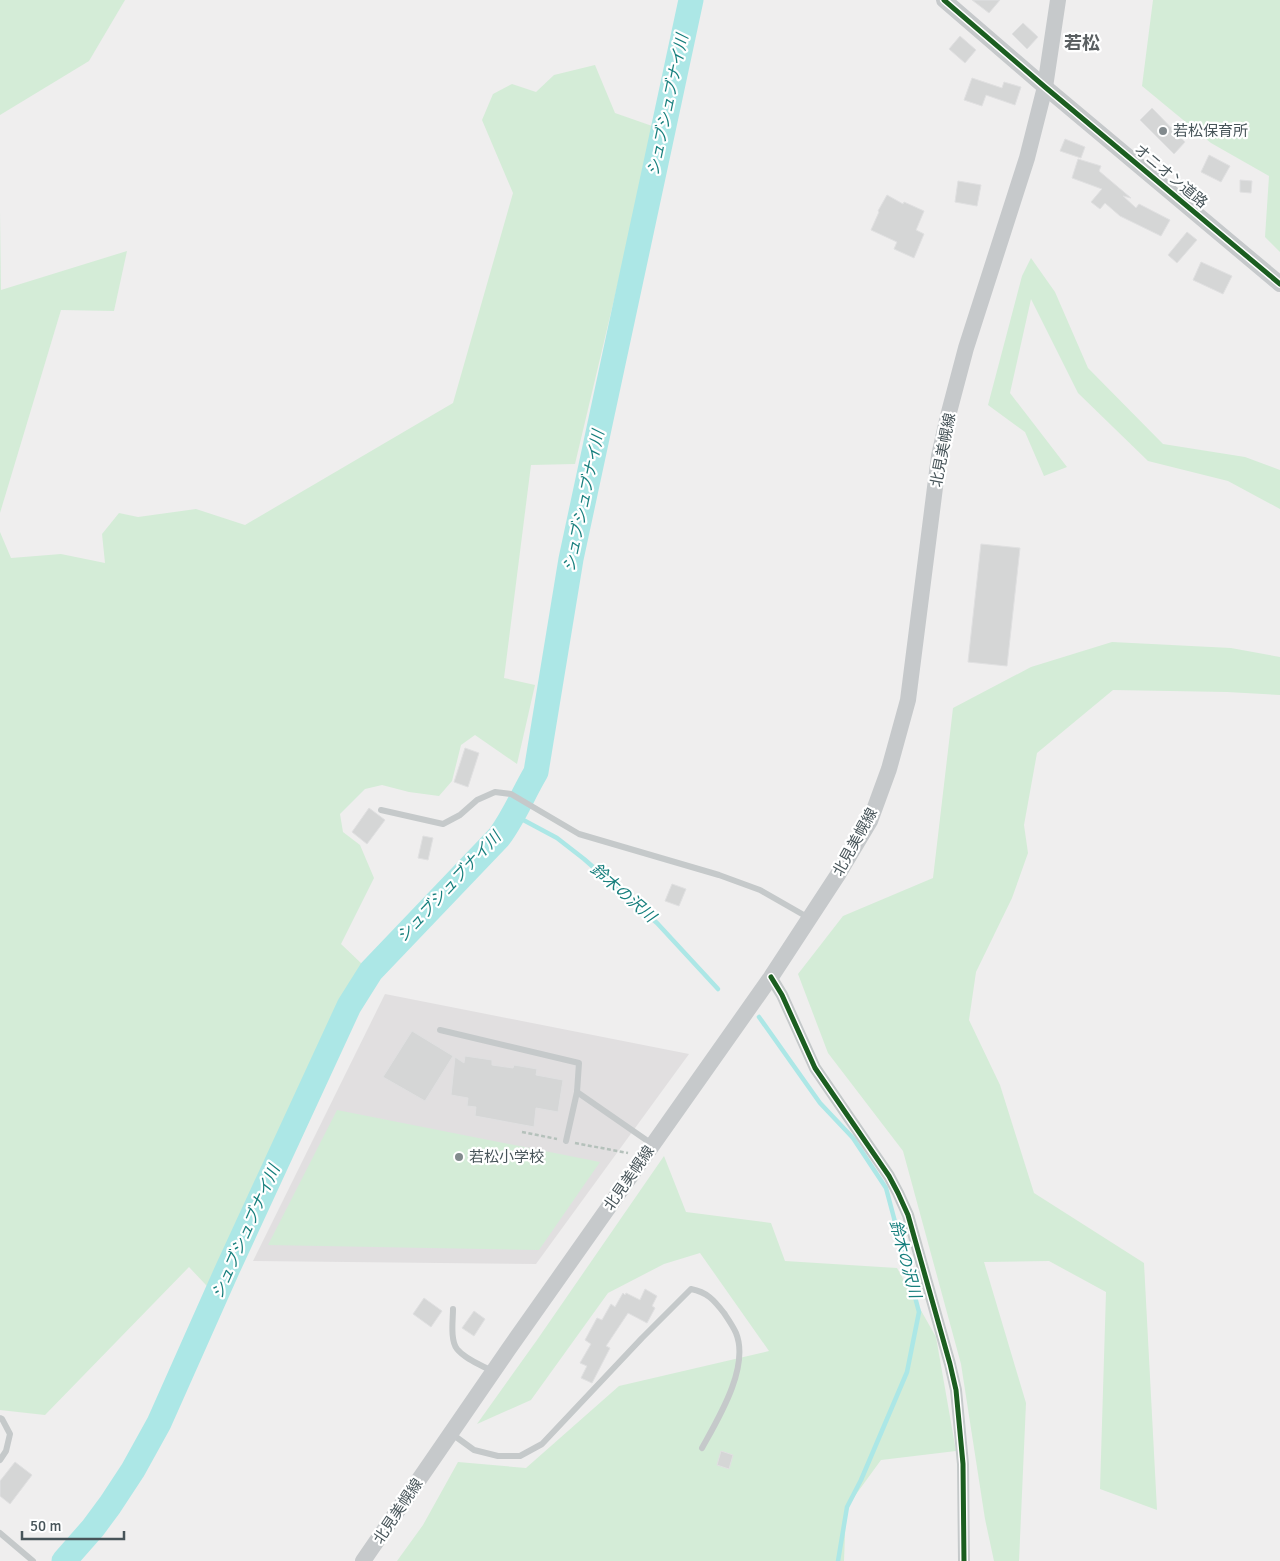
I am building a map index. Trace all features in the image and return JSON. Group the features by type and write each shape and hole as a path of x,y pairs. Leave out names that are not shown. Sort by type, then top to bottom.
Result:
{"main road":[{"name":"オニオン道路","path":"944,0 1045,88 1280,284"},
{"name":"北見美幌線","path":"363,1561 493,1372 771,977 870,821 889,769 908,700 939,456 948,416 966,348 1027,158 1045,88 1058,0"}],"street":[{"path":"771,977 782,995 815,1068 889,1176 908,1214 956,1390 963,1464 964,1561"}],"lane":[{"path":"381,810 443,824 460,815 477,800 495,792 511,794 579,834 760,890 809,918"},
{"path":"440,1030 579,1063 577,1092 566,1141"},
{"path":"577,1092 649,1150"},
{"path":"451,1433 474,1450 498,1456 520,1456 542,1444 642,1338 691,1290 702,1291 714,1301 736,1332 739,1345 734,1384 702,1448"},
{"path":"453,1309 454,1341 457,1349 468,1358 493,1372"},
{"path":"0,1418 10,1434 6,1451 0,1460"},
{"path":"0,1533 33,1561"}],"path":[{"path":"522,1132 566,1141 649,1150"}],"shaded area":[{"name":"若松小学校","path":"385,994 689,1054 536,1264 253,1261"}],"green space":[{"path":"0,0 125,0 89,61 0,115"},
{"path":"1153,0 1280,0 1280,252 1265,237 1269,176 1211,143 1142,86"},
{"path":"595,65 615,113 655,127 575,464 531,465 504,678 535,685 517,764 475,735 461,745 452,781 439,796 409,792 382,785 365,789 340,814 343,832 360,845 374,878 341,944 362,964 360,1003 222,1302 189,1267 45,1415 0,1410 0,532 11,558 61,554 105,563 102,534 119,513 138,517 196,509 245,525 453,403 513,193 482,120 493,94 512,84 536,92 554,75"},
{"path":"0,211 1,290 127,251 114,311 61,310 0,513"},
{"path":"1031,258 1055,292 1088,368 1163,444 1245,457 1280,470 1280,509 1228,481 1148,461 1078,393 1031,299 1010,393 1067,467 1044,476 1025,432 988,405 1022,276"},
{"path":"1112,642 1231,648 1280,657 1280,695 1113,690 1037,753 1024,825 1028,853 1012,898 976,972 969,1020 1000,1085 1034,1193 1144,1263 1157,1510 1100,1489 1106,1292 1049,1261 984,1262 1026,1403 1019,1561 994,1561 985,1519 961,1364 903,1151 828,1053 798,974 843,916 933,878 953,708 1031,667"},
{"path":"337,1110 600,1162 539,1250 268,1245"},
{"path":"664,1156 686,1212 771,1223 785,1261 897,1268 936,1337 956,1451 881,1460 846,1508 844,1561 397,1561 423,1525 458,1462 526,1468 619,1386 769,1351 700,1253 664,1264 608,1293 531,1400 477,1424"}],"building":[{"path":"972,0 1000,0 989,13"},
{"path":"1023,23 1038,37 1027,49 1012,34"},
{"path":"960,36 976,50 965,63 949,49"},
{"path":"972,78 1002,88 1004,82 1021,87 1015,105 986,95 982,106 964,100"},
{"name":"若松保育所","path":"1152,108 1185,142 1174,154 1140,120"},
{"path":"1065,139 1085,147 1081,158 1060,151"},
{"path":"1209,155 1230,166 1221,182 1201,172"},
{"path":"1078,159 1101,166 1099,171 1131,198 1123,196 1136,208 1139,204 1170,220 1161,236 1120,216 1105,203 1100,209 1091,202 1102,189 1072,178"},
{"path":"1240,180 1252,181 1251,193 1240,192"},
{"path":"958,181 981,185 977,206 955,202"},
{"path":"887,195 903,204 904,202 924,211 916,230 924,234 914,258 894,249 897,242 871,230 878,211"},
{"path":"1187,232 1197,240 1177,263 1168,255"},
{"path":"1201,262 1232,276 1223,294 1193,280"},
{"path":"981,544 1020,548 1007,666 968,662"},
{"path":"465,748 479,753 468,787 454,782"},
{"path":"369,808 385,820 367,844 352,832"},
{"path":"423,836 433,838 428,860 418,858"},
{"path":"672,884 686,889 679,906 665,901"},
{"path":"412,1031 453,1056 425,1101 383,1077"},
{"path":"465,1056 492,1060 492,1065 513,1068 514,1065 537,1069 536,1075 563,1080 558,1112 536,1108 534,1127 475,1116 476,1107 467,1106 468,1098 451,1095 455,1057 464,1063"},
{"path":"645,1289 657,1296 652,1306 655,1308 647,1323 628,1313 606,1346 610,1348 592,1383 581,1378 587,1366 580,1363 591,1344 585,1340 597,1318 602,1320 611,1304 615,1307 623,1293 640,1300"},
{"path":"424,1298 442,1311 431,1327 413,1314"},
{"path":"474,1311 485,1319 474,1336 462,1328"},
{"path":"721,1451 733,1455 729,1469 717,1465"},
{"path":"15,1462 32,1475 10,1504 0,1496 0,1481"}],"waterway":[{"name":"シュブシュブナイ川","path":"64,1561 110,1505 133,1470 159,1423 349,1006 371,971 499,837 536,772 571,559 691,0"},
{"name":"鈴木の沢川","path":"514,815 557,838 584,859 657,923 718,989"},
{"name":"鈴木の沢川","path":"759,1017 820,1103 853,1138 886,1188 919,1312 907,1372 861,1480 847,1507 838,1561"}],"cycle path":[{"path":"944,0 1280,284"},
{"path":"771,977 782,995 815,1068 889,1176 908,1215 956,1390 963,1464 964,1561"}],"place":[{"name":"若松保育所","path":"1163,131"},
{"name":"若松小学校","path":"459,1157"}],"district":[{"name":"若松","path":"1082,43"}]}
